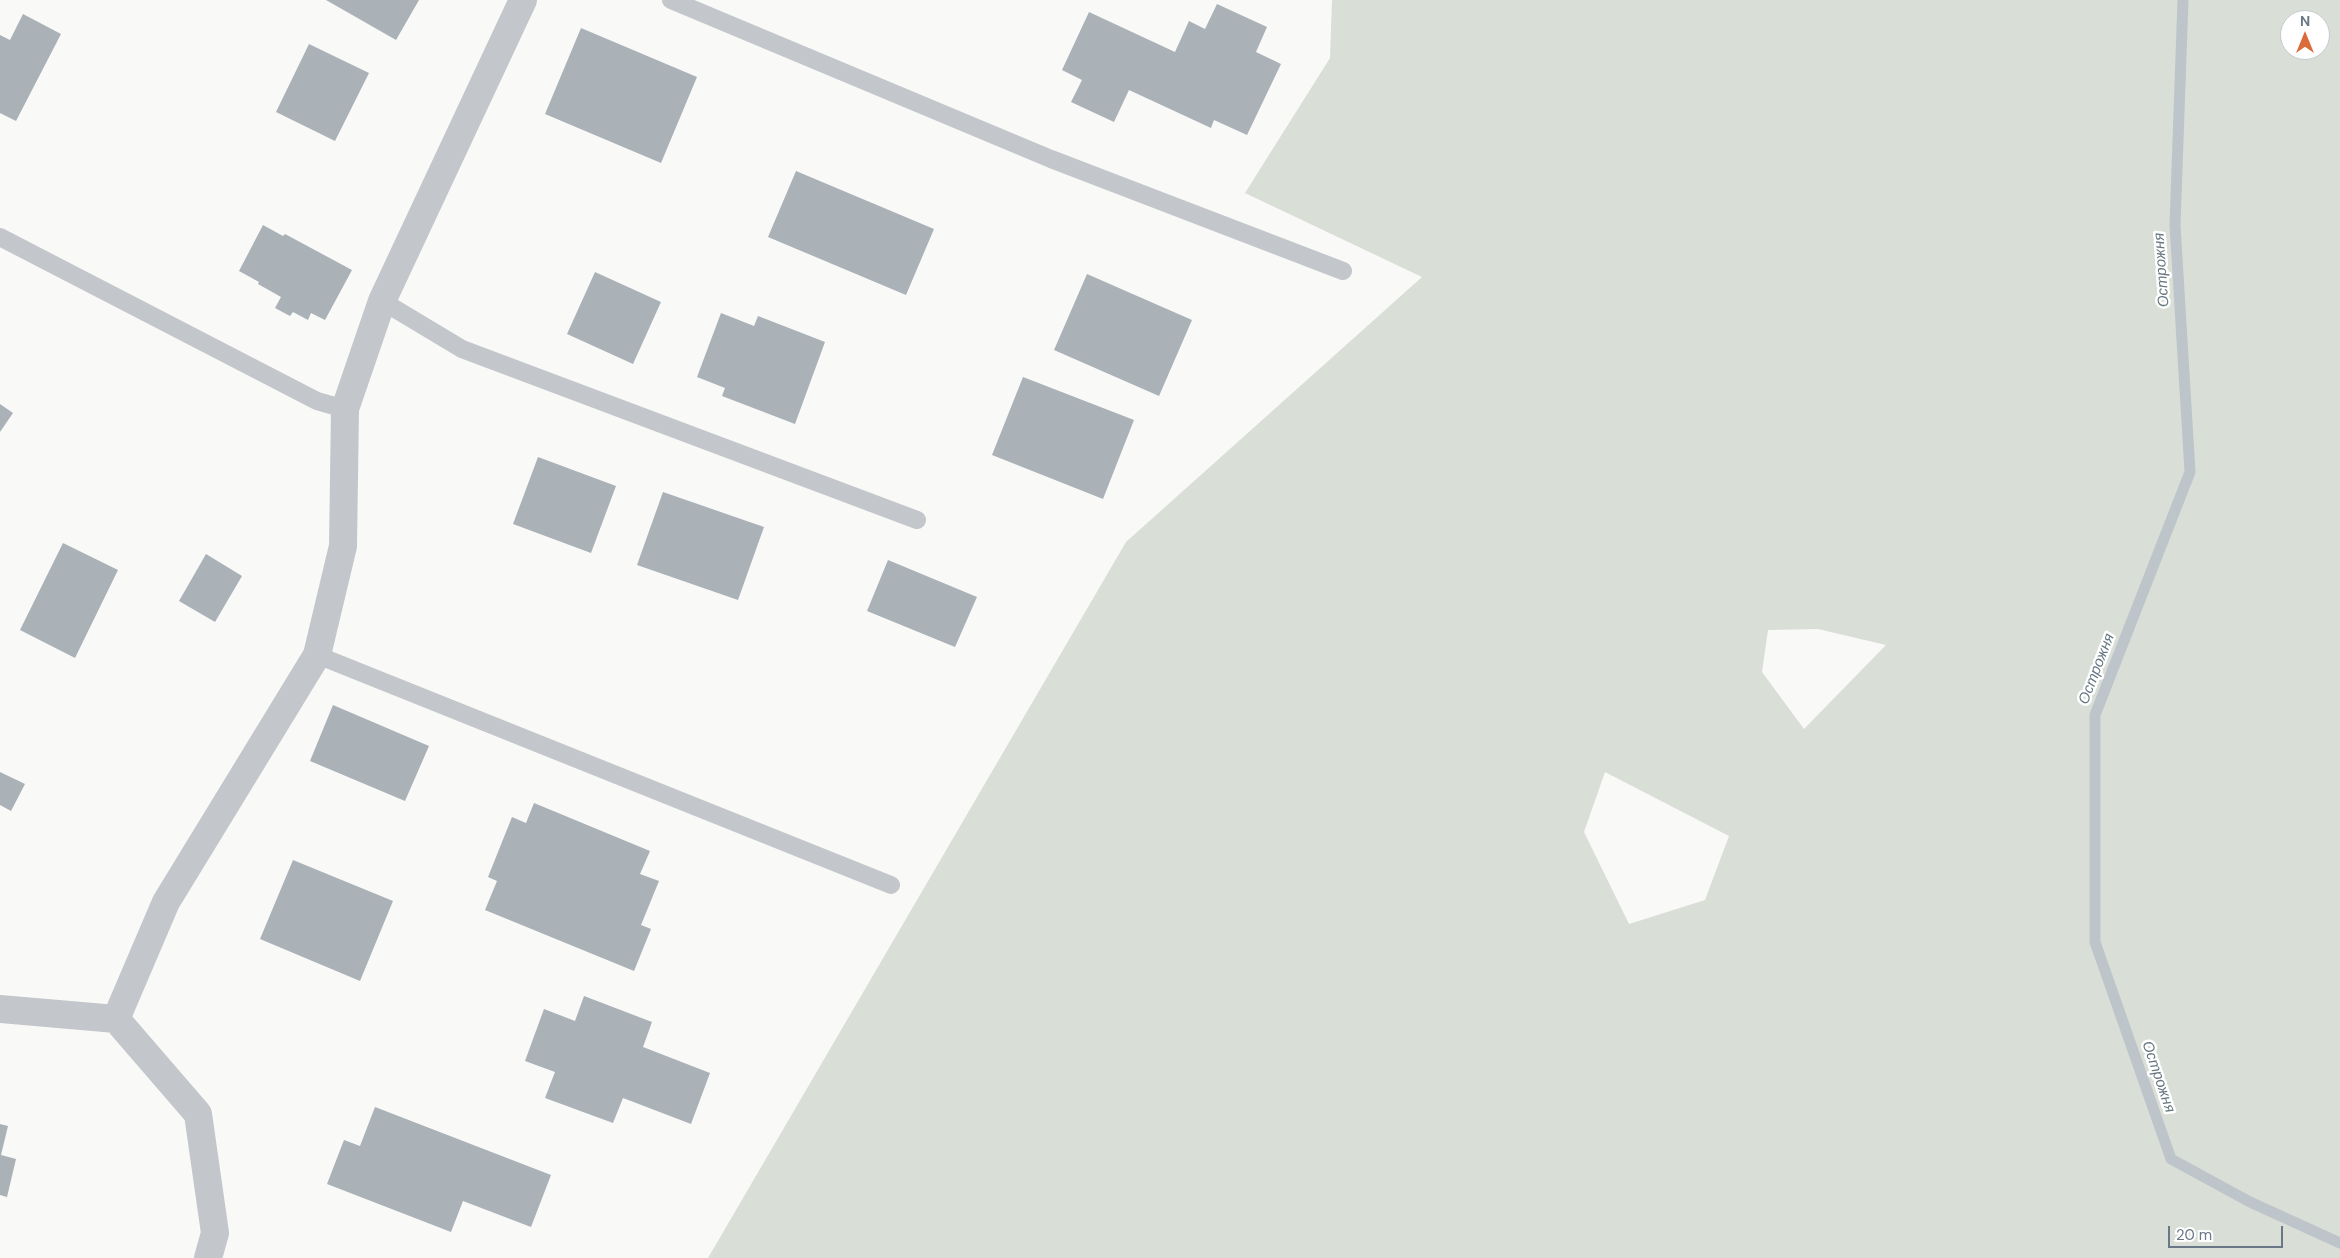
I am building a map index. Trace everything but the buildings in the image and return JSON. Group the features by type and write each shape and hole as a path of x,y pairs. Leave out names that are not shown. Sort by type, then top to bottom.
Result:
{"street":[{"path":"116,1019 166,902 317,655 344,546 345,410 382,301 523,0"},
{"path":"0,1009 116,1019 198,1114 215,1233 208,1258"}],"lane":[{"path":"671,0 1051,159 1343,271"},
{"path":"0,237 317,401 345,410"},
{"path":"382,301 462,348 917,520"},
{"path":"317,655 891,885"}],"shaded area":[{"path":"1332,0 2340,0 2340,1258 708,1258 1126,542 1422,277 1245,193 1330,58","holes":["1818,629 1886,645 1804,729 1762,672 1768,630","1605,772 1729,836 1705,900 1629,924 1584,832"]}],"waterway":[{"name":"Острожня","path":"2183,0 2175,225 2190,472 2095,715 2095,942 2171,1159 2250,1202 2340,1243"}]}
